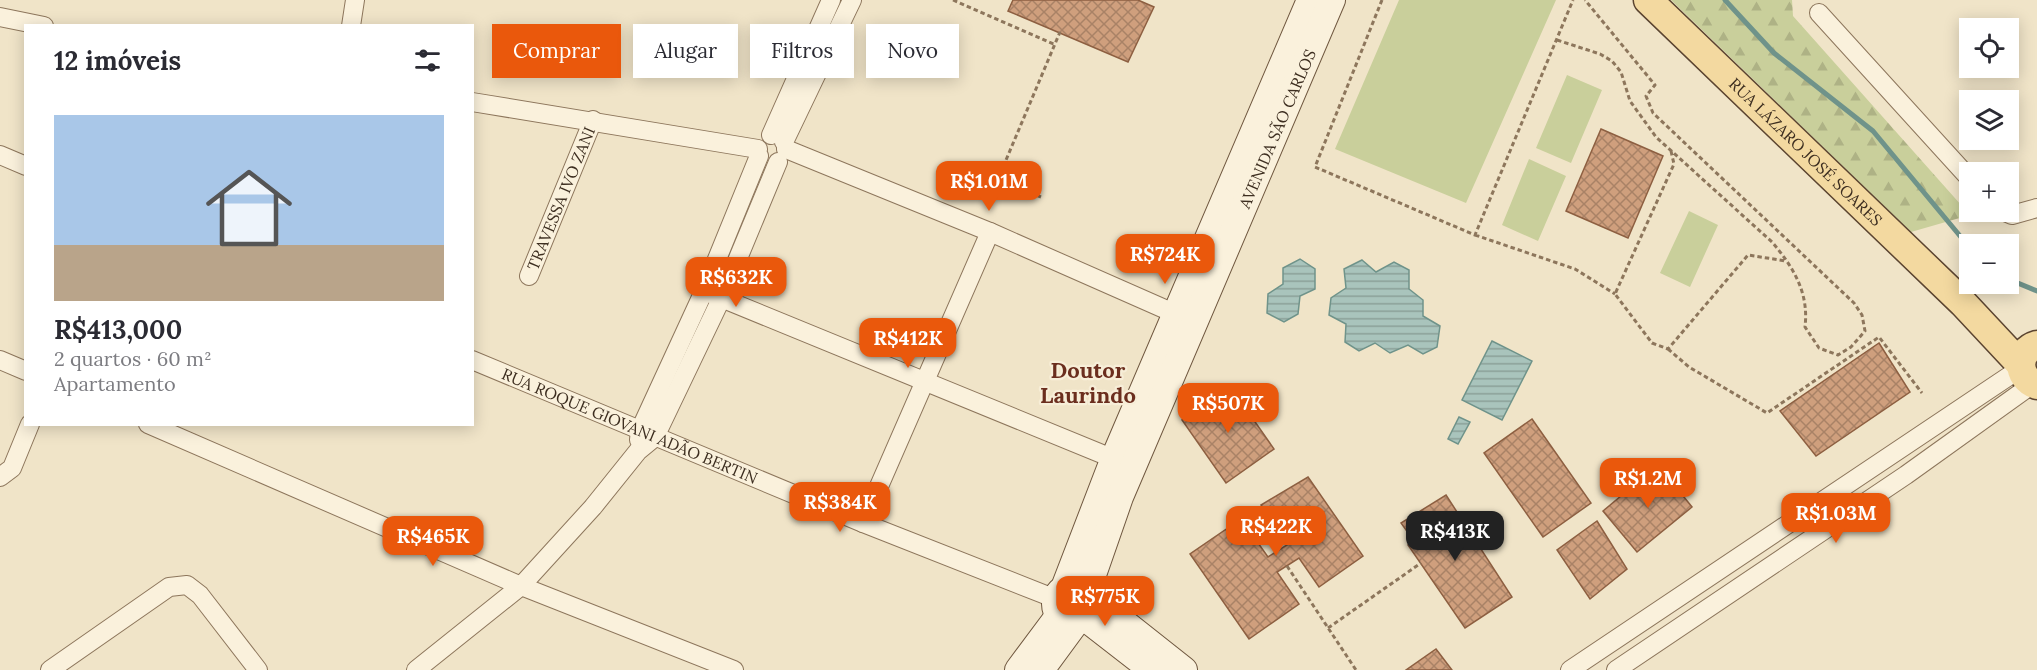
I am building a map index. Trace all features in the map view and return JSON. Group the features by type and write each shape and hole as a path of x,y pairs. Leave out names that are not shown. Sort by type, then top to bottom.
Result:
{"main road":[{"name":"AVENIDA SÃO CARLOS","path":"1041,670 1074,604 1176,314 1310,0"},
{"name":"AVENIDA SÃO CARLOS","path":"1124,463 1332,0"},
{"name":"RUA LÁZARO JOSÉ SOARES","path":"1648,0 2030,366"},
{"name":"AVENIDA SÃO CARLOS","path":"1018,670 1074,604"},
{"path":"1074,604 1152,670"},
{"path":"1074,604 1184,670"}],"street":[{"path":"351,24 355,0"},
{"path":"416,670 521,586 639,451 722,297 780,147 831,0"},
{"path":"780,147 852,0"},
{"path":"1819,14 1959,167"},
{"path":"0,17 34,24"},
{"path":"474,102 593,120 759,152"},
{"name":"TRAVESSA IVO ZANI","path":"529,276 593,120"},
{"path":"648,434 764,137 780,147 990,232 1176,314"},
{"path":"0,155 24,165"},
{"path":"2019,213 2037,208"},
{"path":"863,523 990,232"},
{"path":"704,291 924,379 1124,463"},
{"path":"0,360 24,370"},
{"name":"RUA ROQUE GIOVANI ADÃO BERTIN","path":"474,361 863,523 1074,604"},
{"path":"1579,667 1690,588 2030,366"},
{"path":"1616,670 1906,475 2030,366"},
{"path":"0,477 12,468 29,426"},
{"path":"153,426 521,586 734,670"},
{"path":"50,670 169,587 187,585 201,595 258,670"},
{"path":"1690,588 1705,610"}],"path":[{"path":"953,0 1056,45"},
{"path":"1382,0 1315,168 1475,235 1575,269 1615,294 1652,343 1668,349 1689,367 1767,413 1879,336 1922,393"},
{"path":"1475,235 1573,0"},
{"path":"1557,40 1600,54 1612,61 1621,72 1630,101 1656,137 1772,242 1788,261 1800,285 1807,309 1805,327 1819,348 1838,355 1851,347 1865,331 1863,315 1854,303 1653,113 1646,96 1654,85 1585,0"},
{"path":"1041,197 998,179 1060,32"},
{"path":"1615,294 1674,164 1671,151"},
{"path":"1668,349 1748,255 1788,261"},
{"path":"1328,628 1421,563"},
{"path":"1287,566 1356,670"}],"green space":[{"path":"1399,0 1556,0 1466,203 1335,149"},
{"path":"1671,0 1792,0 1793,16 1959,203 1959,218 1911,232"},
{"path":"1567,75 1602,90 1571,163 1536,148"},
{"path":"1529,159 1566,176 1538,241 1502,225"},
{"path":"1689,211 1718,225 1690,287 1660,273"}],"water":[{"path":"1300,259 1315,269 1315,289 1300,296 1298,314 1284,322 1267,313 1268,294 1283,284 1283,268"},
{"path":"1362,260 1376,272 1394,262 1409,270 1409,289 1423,300 1423,316 1440,326 1437,347 1423,354 1408,345 1390,353 1375,343 1359,351 1345,342 1346,324 1329,315 1331,298 1346,288 1344,269"},
{"path":"1492,341 1532,361 1502,420 1462,400"},
{"path":"1459,417 1470,422 1458,444 1448,439"}],"building":[{"path":"1013,0 1138,0 1154,7 1128,62 1008,11"},
{"path":"1601,129 1663,156 1628,238 1566,211"},
{"path":"1879,343 1910,392 1816,456 1780,411"},
{"path":"1230,386 1274,449 1226,483 1182,420"},
{"path":"1532,419 1591,503 1543,537 1484,453"},
{"path":"1658,465 1692,507 1637,552 1603,511"},
{"path":"1308,477 1363,556 1319,587 1299,558 1277,572 1299,604 1249,639 1190,554 1241,519 1268,557 1287,545 1261,505"},
{"path":"1446,495 1512,597 1465,628 1408,545 1414,541 1401,523"},
{"path":"1597,521 1627,569 1590,599 1557,550"},
{"path":"1436,649 1452,670 1406,670"}],"waterway":[{"path":"1725,0 1774,53 1873,131 1959,235"},
{"path":"2019,284 2037,291"}],"district":[{"name":"Doutor Laurindo","path":"1088,382"}]}
